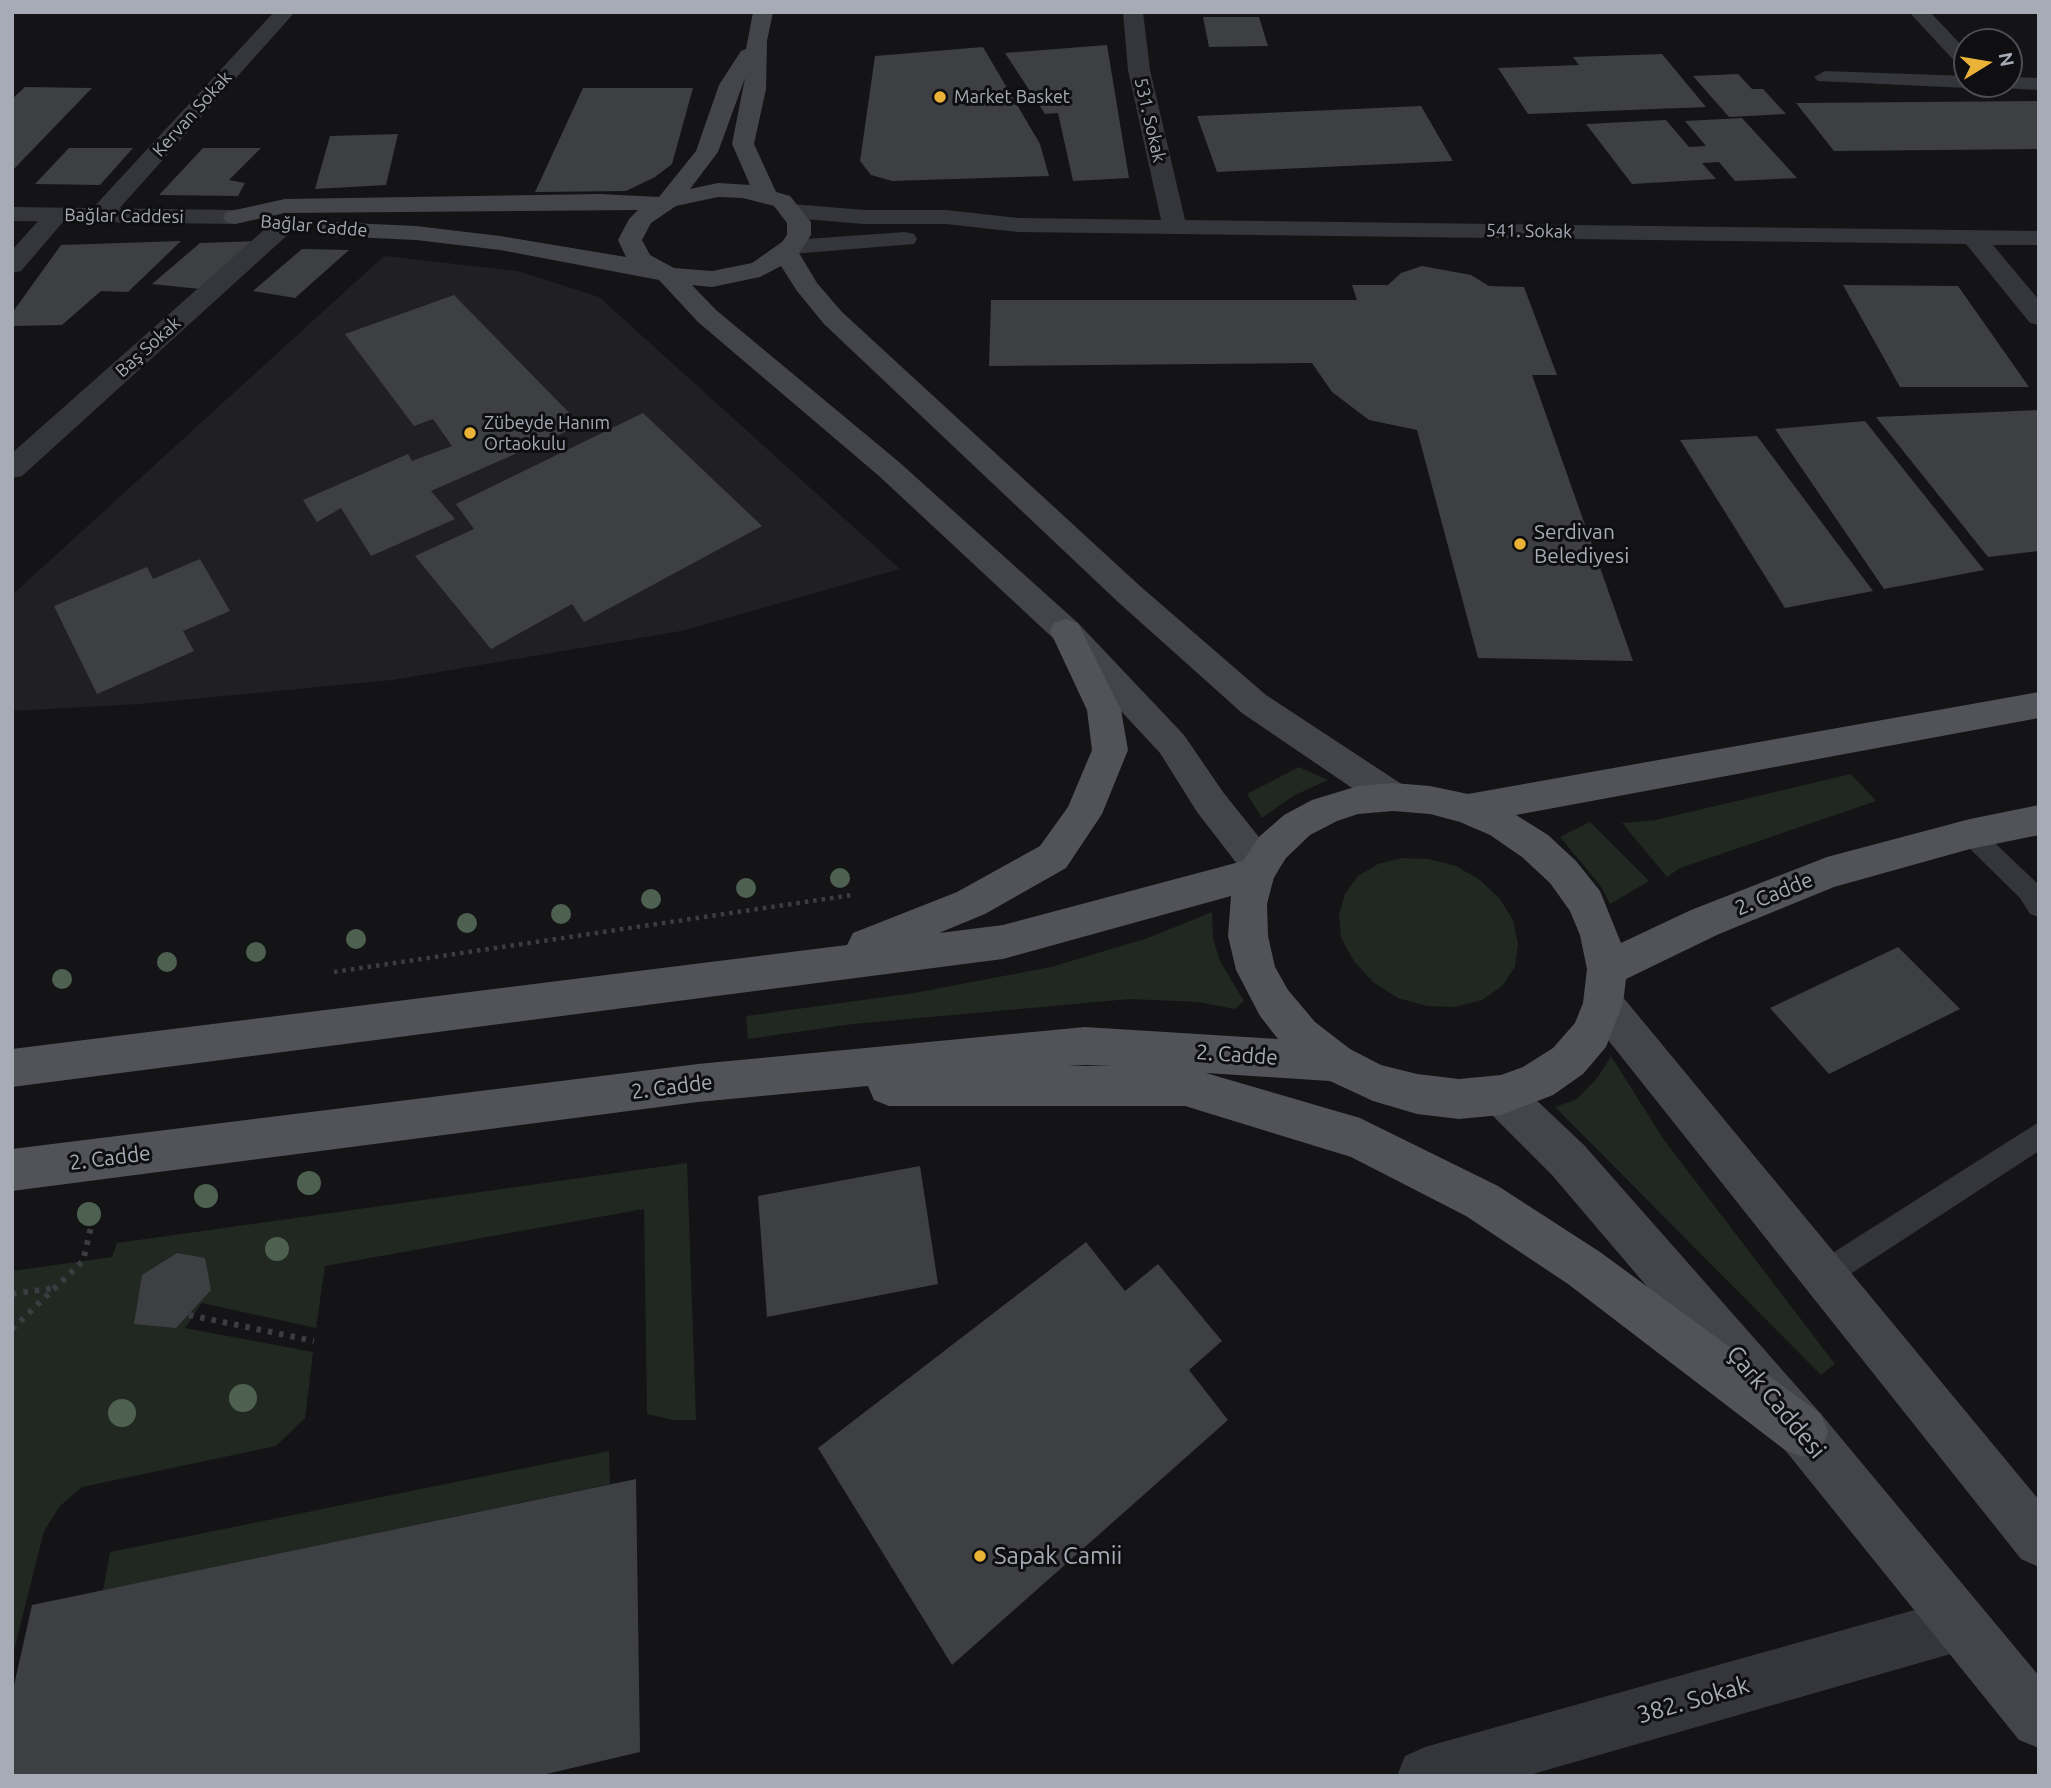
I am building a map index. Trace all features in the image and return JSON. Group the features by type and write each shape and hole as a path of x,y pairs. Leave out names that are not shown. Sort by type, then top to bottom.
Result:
{"main road":[{"path":"763,12 757,41 755,89 743,144 766,196"},
{"path":"757,41 730,85 707,152 666,202 641,219 630,240 640,260 660,272 706,316 889,470 1066,631 1172,744 1259,870"},
{"path":"666,202 718,190 766,196 782,201 799,222 799,235 789,250 806,286 832,318 1129,594 1254,704 1393,797"},
{"name":"Bağlar Cadde","path":"235,217 285,206 666,202"},
{"name":"Bağlar Cadde","path":"235,217 283,226 416,233 500,243 689,279 737,276 760,269 789,250"},
{"path":"817,964 971,903 1053,857 1084,814 1110,750 1104,710 1066,631"},
{"path":"1468,809 2039,705"},
{"path":"1393,797 1430,800 1468,809 1503,825 1535,846 1563,872 1586,902 1601,936 1605,986 1591,1034 1568,1060 1538,1081 1502,1095 1459,1099 1416,1094 1373,1082 1335,1062 1300,1035 1274,1003 1256,970 1248,926 1248,904 1259,870 1273,847 1297,825 1325,810 1358,800 1393,797"},
{"name":"2. Cadde","path":"1605,986 1705,922 1827,873 1970,834 2039,820"},
{"path":"12,1069 1003,942 1259,870"},
{"path":"1605,986 1822,1276 2039,1541"},
{"name":"2. Cadde","path":"12,1170 698,1083 1085,1046 1335,1062"},
{"path":"698,1083 1013,1088 1185,1086 1347,1135 1482,1201 1522,1227 1584,1268 1803,1432"},
{"name":"Çark Caddesi","path":"1502,1095 1568,1160 1803,1432 2039,1720"}],"street":[{"name":"Kervan Sokak","path":"100,215 285,12"},
{"name":"531. Sokak","path":"1133,12 1139,70 1175,227"},
{"path":"1919,12 1953,48"},
{"path":"1825,77 1953,82"},
{"path":"792,211 864,217 946,216 1018,225"},
{"name":"Bağlar Caddesi","path":"12,214 235,217"},
{"path":"12,266 57,215"},
{"name":"541. Sokak","path":"1018,225 2039,238"},
{"path":"789,250 946,236 1018,225"},
{"name":"Baş Sokak","path":"12,469 283,226"},
{"path":"1973,237 2039,317"},
{"name":"382. Sokak","path":"1444,1774 1961,1624"}],"lane":[{"path":"1970,834 2029,891 2039,907"},
{"path":"1822,1276 2039,1135"}],"path":[{"path":"330,972 854,895"},
{"path":"12,1329 83,1261 95,1209"},
{"path":"12,1294 55,1288"},
{"path":"189,1315 314,1341"}],"shaded area":[{"name":"Zübeyde Hanım Ortaokulu","path":"384,256 518,271 599,297 900,569 681,631 392,680 140,704 12,711 12,595"},
{"path":"1299,767 1328,780 1293,796 1262,818 1247,794"},
{"path":"1851,774 1876,801 1680,868 1667,877 1622,823 1656,820"},
{"path":"1590,822 1649,881 1610,904 1600,885 1560,837"},
{"path":"1402,858 1429,859 1456,866 1480,880 1500,899 1513,920 1518,944 1515,967 1502,986 1482,1000 1455,1007 1427,1006 1398,998 1373,982 1354,961 1341,938 1339,915 1345,894 1358,876 1378,864"},
{"path":"1212,912 1213,939 1220,961 1244,1001 1235,1009 1198,1002 1130,999 853,1024 748,1039 746,1016 914,993 1051,967 1148,938"},
{"path":"1611,1056 1664,1140 1835,1364 1821,1375 1555,1107 1577,1099 1598,1077"},
{"path":"687,1163 696,1420 673,1420 647,1414 644,1209 325,1266 316,1328 202,1303 185,1328 313,1352 305,1418 276,1446 82,1487 60,1506 44,1531 12,1658 12,1271 112,1257 117,1243"},
{"path":"609,1451 610,1484 103,1591 110,1552"}],"building":[{"path":"1203,17 1259,17 1268,46 1209,47"},
{"path":"1107,45 1129,178 1073,181 1058,113 1045,114 1005,53"},
{"name":"Market Basket","path":"983,47 1040,144 1049,176 892,181 871,175 860,161 875,56"},
{"path":"1662,54 1706,107 1528,114 1498,68 1579,65 1573,57"},
{"path":"1738,74 1752,89 1763,89 1786,114 1729,117 1693,76"},
{"path":"25,87 92,88 12,171 12,99"},
{"path":"583,88 693,88 672,164 655,177 626,191 535,192"},
{"path":"2039,101 2039,149 1834,151 1796,103"},
{"path":"1421,106 1453,161 1217,172 1197,116"},
{"path":"1742,118 1797,178 1735,181 1719,162 1702,163 1716,179 1632,184 1586,124 1666,120 1689,147 1706,146 1685,121"},
{"path":"398,134 386,185 315,189 330,136"},
{"path":"69,148 133,148 100,185 35,184"},
{"path":"203,148 261,148 229,180 245,183 238,196 159,195"},
{"path":"181,241 128,292 101,291 62,325 12,326 12,313 61,245"},
{"path":"259,241 200,289 152,284 200,243"},
{"path":"302,249 349,250 295,298 253,291"},
{"name":"Serdivan Belediyesi","path":"1422,266 1471,275 1489,286 1524,287 1557,375 1532,375 1633,661 1478,658 1417,430 1369,420 1332,392 1312,363 989,366 991,300 1357,300 1352,285 1388,285 1401,273"},
{"path":"1843,285 1958,286 2029,387 1900,387"},
{"path":"454,295 581,425 431,491 455,519 371,556 341,508 317,522 303,500 408,454 412,461 452,446 433,419 414,426 345,334"},
{"path":"2039,410 2039,551 1988,557 1876,417"},
{"path":"643,413 762,526 584,622 572,604 491,649 415,556 474,529 456,504"},
{"path":"1865,421 1984,570 1884,589 1775,429"},
{"path":"1757,436 1873,591 1785,608 1680,440"},
{"path":"200,559 230,611 183,631 194,651 97,694 54,606 147,567 153,579"},
{"path":"1898,947 1960,1009 1829,1074 1770,1008"},
{"path":"920,1166 938,1284 767,1317 758,1196"},
{"name":"Sapak Camii","path":"1086,1242 1125,1291 1158,1264 1222,1341 1189,1370 1228,1420 952,1665 818,1448"},
{"path":"177,1253 205,1258 211,1290 176,1328 134,1324 142,1275"},
{"path":"636,1479 640,1752 538,1776 12,1776 12,1694 32,1605"}],"place":[{"name":"Market Basket","path":"940,97"},
{"name":"Zübeyde Hanım Ortaokulu","path":"470,433"},
{"name":"Serdivan Belediyesi","path":"1520,544"},
{"name":"Sapak Camii","path":"980,1556"}]}
